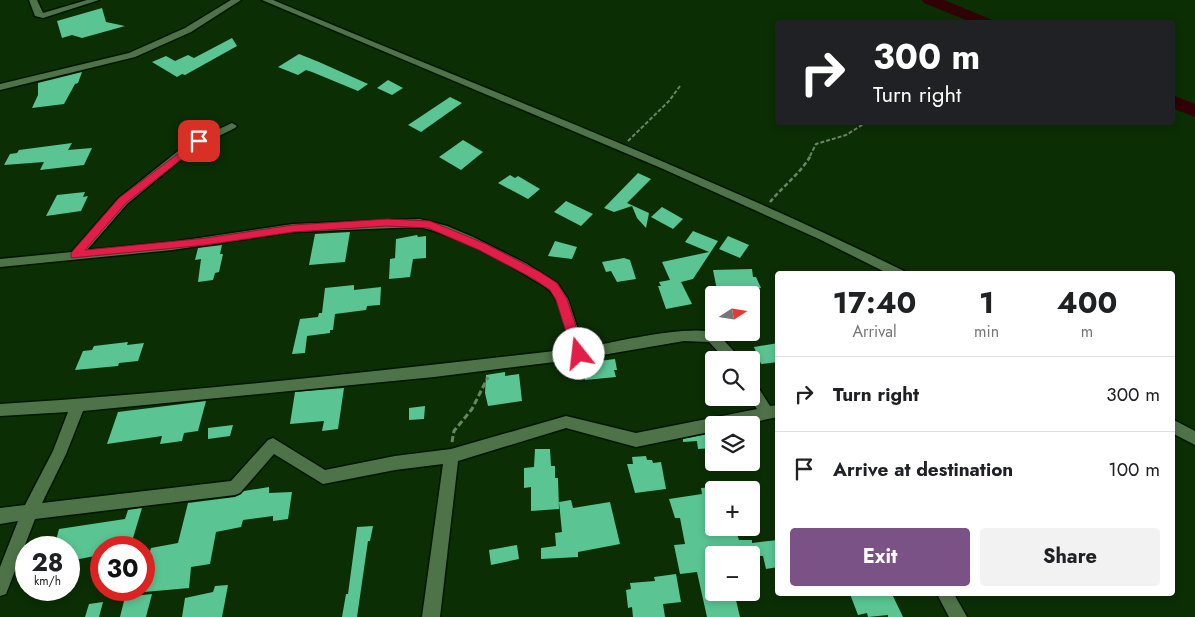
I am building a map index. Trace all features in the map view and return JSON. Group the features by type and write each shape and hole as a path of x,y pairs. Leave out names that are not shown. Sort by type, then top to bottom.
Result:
{"street":[{"path":"33,0 38,14 43,16 95,0"},
{"path":"0,86 132,55 188,30 237,0"},
{"path":"266,0 764,209 894,271"},
{"path":"74,256 123,201 194,144 232,126"},
{"path":"0,263 198,243 293,228 387,222 430,225 500,256 554,286 562,299 579,354"},
{"path":"0,410 78,405 348,380 579,354 684,336 706,336 720,343 727,351"},
{"path":"0,516 235,488 273,445 322,477 395,462 451,456 566,422 636,440 772,412 760,398"},
{"path":"0,588 30,512 59,454 78,405"},
{"path":"1175,427 1195,438"},
{"path":"430,617 451,456"},
{"path":"946,596 958,617"}],"path":[{"path":"626,150 630,138 646,125 680,86"},
{"path":"764,209 785,184 804,168 816,144 846,135 862,125"},
{"path":"451,456 454,431 476,404 485,380 510,362"}],"building":[{"path":"102,8 106,22 125,26 82,38 72,35 62,38 57,21"},
{"path":"232,38 237,46 185,75 182,74 177,77 152,62 166,56 175,61 188,55 194,58"},
{"path":"299,54 368,84 358,91 306,70 298,75 278,67"},
{"path":"82,72 78,83 75,84 64,104 32,108 38,95 38,83"},
{"path":"388,80 403,88 392,95 377,88"},
{"path":"450,97 462,103 421,132 408,125"},
{"path":"463,140 483,152 461,170 439,157"},
{"path":"72,143 68,150 92,148 84,165 40,170 44,162 4,165 10,154 17,153 19,150"},
{"path":"638,173 651,179 627,203 649,213 646,228 637,218 632,206 614,212 604,208"},
{"path":"510,175 515,178 518,176 540,189 528,199 498,183"},
{"path":"85,192 83,197 88,196 81,211 46,216 57,195"},
{"path":"566,201 593,214 581,226 554,212"},
{"path":"662,207 683,219 673,229 651,217"},
{"path":"693,231 718,241 693,279 681,282 692,304 666,309 658,286 661,286 659,282 670,280 662,262 709,252 685,242"},
{"path":"350,232 345,262 309,265 315,234"},
{"path":"417,235 418,237 426,236 426,258 413,259 410,277 389,279 390,259 395,258 396,239"},
{"path":"728,236 749,245 740,258 719,249"},
{"path":"555,241 577,247 572,259 548,256"},
{"path":"222,245 220,254 223,254 219,272 215,273 213,280 198,282 201,259 195,260 198,248"},
{"path":"624,258 630,260 636,279 617,282 611,271 606,272 602,262"},
{"path":"752,269 753,277 756,277 761,288 760,286 716,286 713,270"},
{"path":"354,285 354,290 381,287 380,305 367,306 366,310 335,314 333,330 330,330 330,333 307,336 305,353 292,354 300,319 318,317 319,313 322,313 325,288"},
{"path":"128,342 127,345 144,343 138,361 119,363 118,366 75,370 83,351 92,350 94,346"},
{"path":"775,344 775,362 761,364 760,351 756,351 754,347"},
{"path":"615,359 617,370 614,370 616,377 585,380 583,363"},
{"path":"505,372 505,376 519,374 522,401 488,406 485,393 486,375"},
{"path":"344,388 338,429 322,431 324,421 290,424 295,392"},
{"path":"206,401 198,431 184,433 182,441 160,444 162,436 107,444 118,412"},
{"path":"425,406 424,419 409,420 409,408"},
{"path":"233,425 230,436 208,439 208,428"},
{"path":"705,435 705,449 698,449 697,441 683,442 683,439"},
{"path":"535,449 550,449 551,466 555,466 555,478 558,478 559,509 531,511 531,487 524,488 524,468 534,467"},
{"path":"646,456 647,460 652,460 653,463 661,462 666,489 635,493 627,464 633,464 632,457"},
{"path":"269,487 269,493 292,492 288,519 273,521 273,516 243,520 241,527 216,532 210,564 191,567 189,588 155,591 155,547 178,543 188,503 235,497 244,491"},
{"path":"701,488 705,488 705,536 738,536 739,540 752,540 752,543 775,540 775,568 766,569 763,556 760,556 760,546 705,546 705,601 736,601 740,617 707,617 697,572 680,574 674,545 685,544 680,518 675,518 669,499 702,494"},
{"path":"571,500 573,508 610,502 620,544 578,552 578,557 541,559 541,548 556,546 555,533 562,532 559,502"},
{"path":"142,508 134,536 90,536 90,557 80,559 80,536 57,536 59,529 125,519 128,510"},
{"path":"373,526 370,541 368,541 357,617 342,617 346,594 348,594 357,527"},
{"path":"517,545 519,559 491,565 489,550"},
{"path":"676,574 681,602 663,604 665,617 633,617 632,607 628,608 626,590 631,589 630,583 655,581 654,577"},
{"path":"228,585 222,617 182,617 185,598 213,592 215,586"},
{"path":"851,596 893,596 903,617 888,617 888,615 868,617 867,613 858,615"},
{"path":"124,601 150,601 146,617 120,617"},
{"path":"103,602 99,617 85,617 89,604"}],"waterway":[{"path":"930,0 979,20"},
{"path":"1175,102 1195,111"}],"route":[{"path":"199,141 112,211 74,256 206,242 293,228 387,222 420,223 443,229 469,240 554,286 562,299 579,354"}]}
